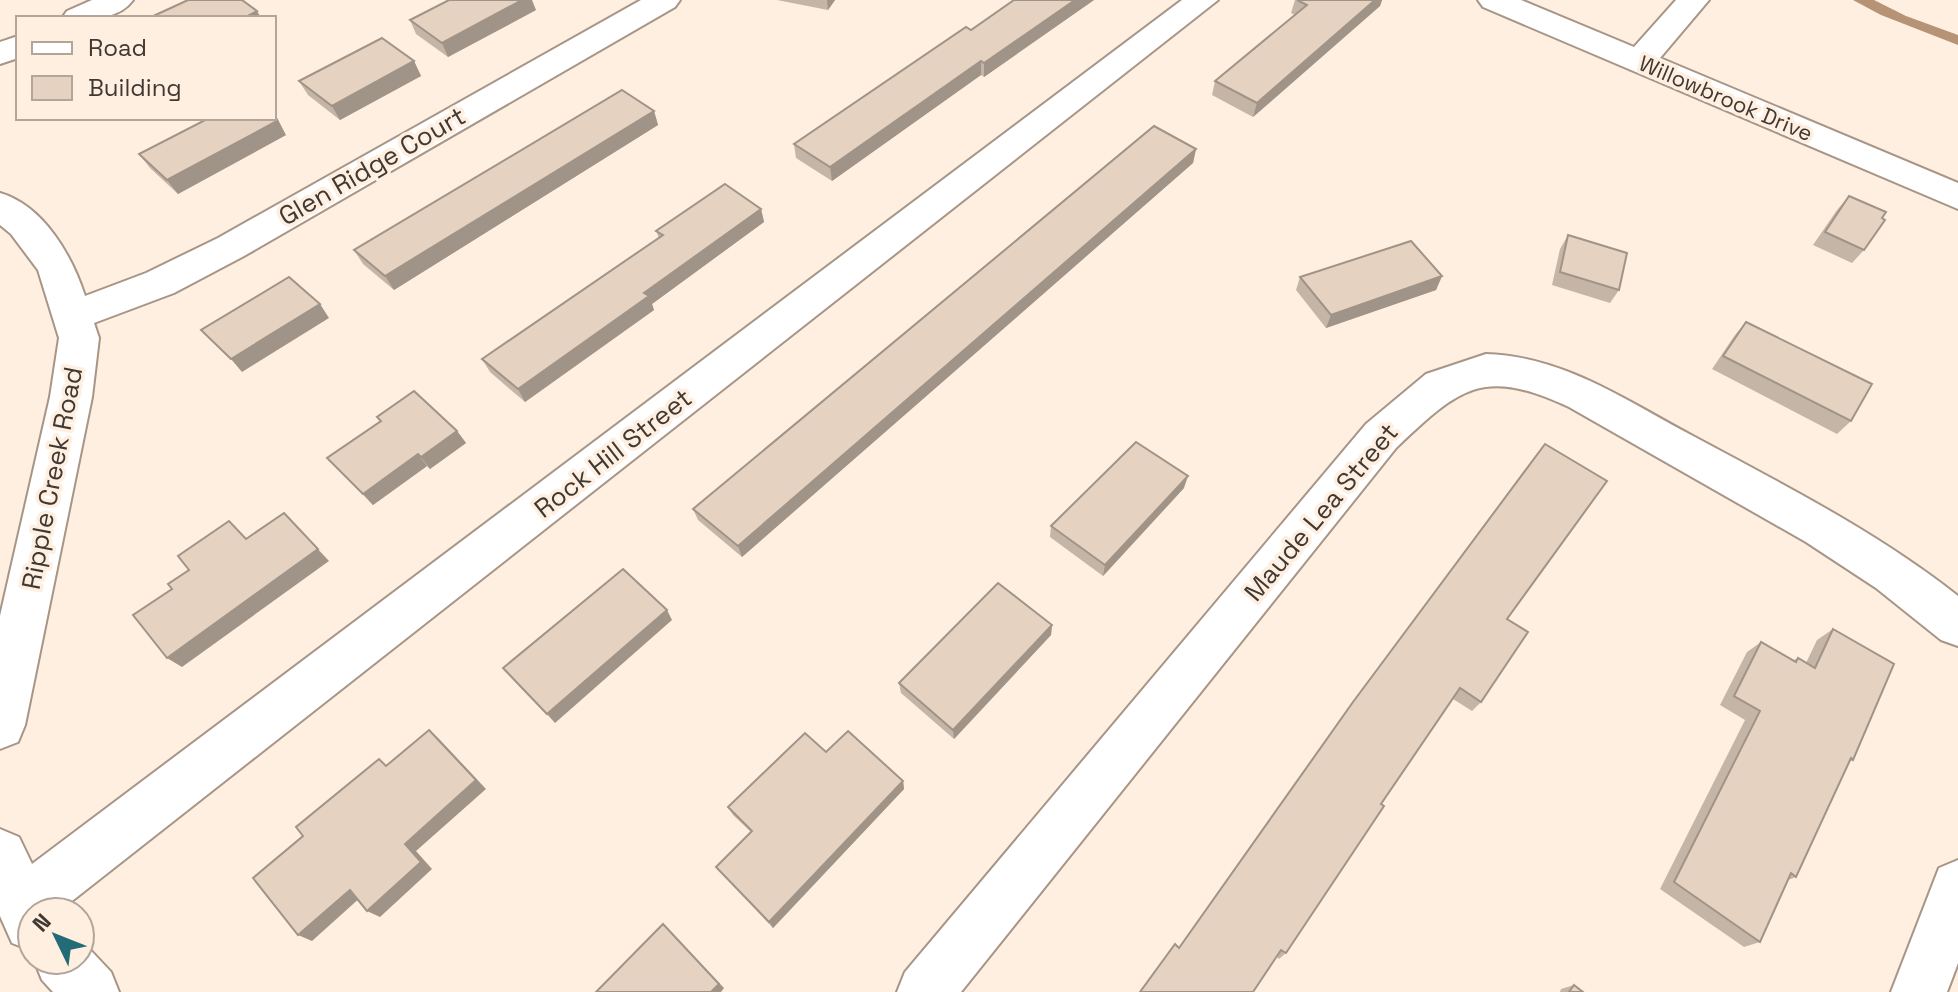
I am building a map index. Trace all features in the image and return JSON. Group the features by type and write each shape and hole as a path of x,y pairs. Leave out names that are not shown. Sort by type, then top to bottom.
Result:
{"street":[{"path":"82,16 117,0"},
{"name":"Glen Ridge Court","path":"72,316 160,283 231,247 664,0"},
{"name":"Rock Hill Street","path":"51,896 1202,0"},
{"name":"Willowbrook Drive","path":"1494,0 1958,197"},
{"path":"1640,61 1693,0"},
{"name":"Ripple Creek Road","path":"0,206 24,225 56,266 79,338 71,397 0,725"},
{"name":"Maude Lea Street","path":"925,992 1381,436 1432,390 1456,376 1490,370 1532,375 1579,395 1816,524 1930,601 1958,625"},
{"path":"0,856 19,896"},
{"path":"1919,992 1958,887"},
{"path":"76,976 91,992"}],"shaded area":[{"path":"1853,0 1874,0 1906,16 1958,35 1958,45 1881,15"}],"building":[{"path":"188,0 242,0 257,11 248,16 153,16"},
{"path":"449,0 522,0 442,43 410,20"},
{"path":"1014,0 1075,0 984,63 981,61 830,167 794,144 966,27 971,30"},
{"path":"1297,0 1375,0 1257,103 1215,81 1307,5"},
{"path":"382,38 414,61 332,106 299,81"},
{"path":"622,90 654,111 385,276 354,250"},
{"path":"205,120 277,121 167,180 139,154"},
{"path":"1154,126 1196,149 738,546 693,509"},
{"path":"725,184 761,209 644,293 649,296 518,389 482,359 663,235 656,231"},
{"path":"1849,196 1886,212 1882,218 1885,220 1864,250 1825,232"},
{"path":"1568,235 1627,253 1619,290 1560,272"},
{"path":"1411,241 1442,276 1331,315 1300,277"},
{"path":"289,277 320,304 231,359 201,330"},
{"path":"1746,322 1872,384 1851,421 1723,356"},
{"path":"414,391 457,431 421,457 418,454 363,494 327,458 381,421 377,417"},
{"path":"1136,442 1188,476 1105,565 1051,526"},
{"path":"1545,444 1607,481 1507,619 1528,632 1481,702 1460,688 1286,953 1281,950 1253,992 1140,992 1175,944 1179,948 1353,702"},
{"path":"284,513 318,549 167,658 133,615 172,589 168,584 189,570 178,556 229,521 246,539"},
{"path":"623,569 667,610 547,714 503,668"},
{"path":"998,583 1052,625 953,730 899,683"},
{"path":"1833,629 1894,664 1853,760 1851,758 1796,877 1791,873 1760,942 1674,882 1760,711 1734,696 1761,642 1796,662 1798,658 1815,668"},
{"path":"429,730 476,780 405,844 421,862 367,911 350,890 298,935 253,878 303,836 296,827 379,759 386,766"},
{"path":"848,731 903,781 769,922 716,867 752,831 728,807 805,733 826,752"},
{"path":"663,924 719,984 711,992 596,992"},
{"path":"1574,985 1583,992 1569,992"}]}
